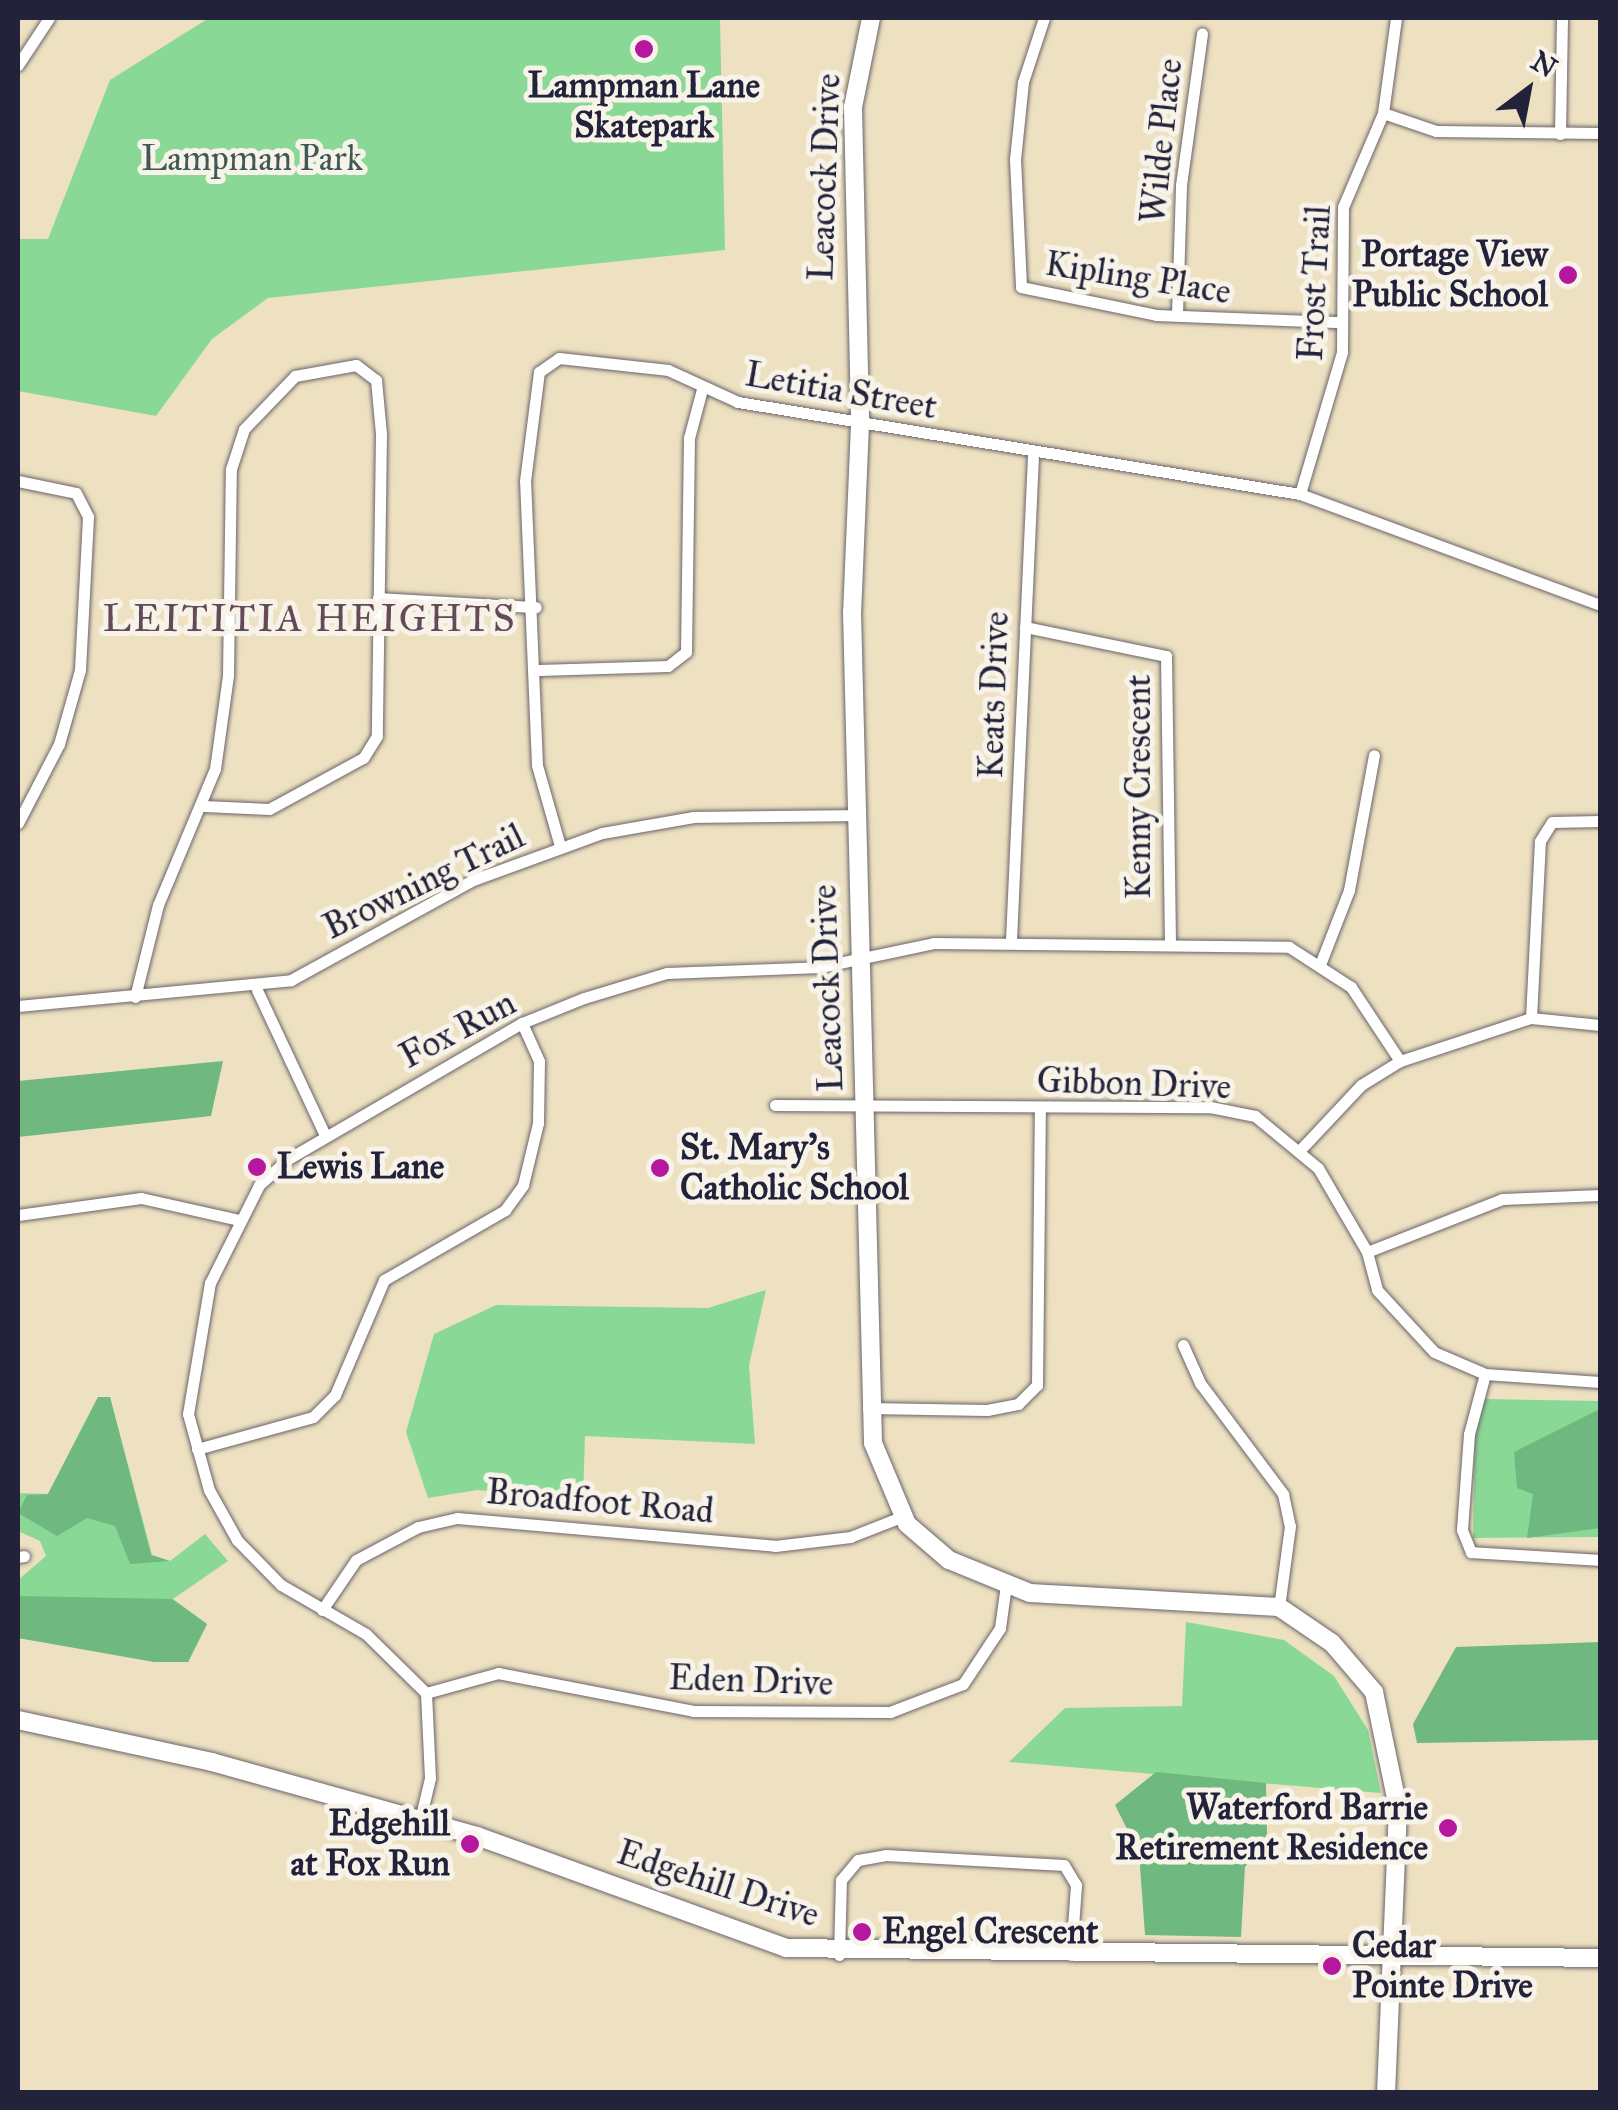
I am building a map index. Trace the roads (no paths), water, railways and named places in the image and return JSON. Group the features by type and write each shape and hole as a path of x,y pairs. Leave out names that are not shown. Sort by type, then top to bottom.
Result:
{"street":[{"path":"18,65 49,18"},
{"name":"Leacock Drive","path":"871,18 853,107 860,424 857,815 868,1408 904,1516 949,1560 1006,1586 1280,1607"},
{"name":"Kipling Place","path":"1044,18 1022,82 1015,159 1020,287 1177,314 1342,322"},
{"name":"Frost Trail","path":"1300,494 1335,391 1342,322 1343,207 1383,113 1396,18"},
{"path":"1560,134 1562,18"},
{"name":"Wilde Place","path":"1177,314 1181,184 1202,32"},
{"path":"1383,113 1436,131 1600,133"},
{"name":"Letitia Street","path":"560,846 536,765 539,670 525,481 539,372 559,358 627,360 702,390 860,424 1300,494 1600,605"},
{"path":"135,997 158,905 204,806 228,675 231,469 266,397 312,368 356,365 376,380 377,736 363,758 269,809 204,806"},
{"path":"539,670 668,666 686,652 690,438 702,390"},
{"name":"Keats Drive","path":"1012,940 1033,452"},
{"path":"18,481 76,493 88,517 80,670 59,744 18,823"},
{"path":"378,598 536,607"},
{"name":"Kenny Crescent","path":"1025,628 1166,656 1170,942"},
{"path":"1321,962 1349,890 1374,754"},
{"name":"Browning Trail","path":"18,1006 257,990 560,846 694,817 857,815"},
{"path":"1531,1018 1540,841 1552,822 1600,821"},
{"name":"Fox Run","path":"426,1693 366,1634 281,1585 237,1540 197,1449 188,1414 194,1340 239,1220 259,1184 325,1135 522,1023 666,974 859,959 1012,940 1288,947 1321,962 1351,987 1400,1061"},
{"path":"257,990 325,1135"},
{"path":"1300,1150 1361,1084 1400,1061 1531,1018 1600,1026"},
{"path":"197,1449 313,1417 335,1395 384,1280 506,1210 523,1185 538,1124 539,1061 522,1023"},
{"name":"Gibbon Drive","path":"775,1104 1210,1107 1254,1116 1300,1150 1366,1252 1377,1290 1403,1326 1485,1374 1600,1382"},
{"path":"868,1408 987,1410 1018,1404 1037,1385 1040,1108"},
{"path":"1366,1252 1502,1199 1600,1195"},
{"path":"18,1215 141,1198 239,1220"},
{"path":"1184,1345 1200,1384 1283,1494 1290,1526 1280,1607 1332,1643 1374,1692 1388,1726 1398,1808 1386,2092"},
{"path":"1485,1374 1470,1434 1462,1530 1470,1552 1600,1560"},
{"name":"Broadfoot Road","path":"322,1610 356,1560 418,1527 457,1518 775,1546 850,1537 904,1516"},
{"name":"Eden Drive","path":"426,1693 498,1673 694,1711 890,1712 963,1684 993,1642 1006,1586"},
{"path":"420,1820 430,1778 426,1693"},
{"name":"Edgehill Drive","path":"18,1720 420,1820 786,1948 839,1955 1600,1958"},
{"path":"839,1955 840,1880 858,1860 886,1855 1064,1865 1076,1885 1071,1956"}],"place":[{"name":"Lampman Lane Skatepark","path":"644,49"},
{"name":"Portage View Public School","path":"1568,275"},
{"name":"Lewis Lane","path":"257,1167"},
{"name":"St. Mary's Catholic School","path":"660,1168"},
{"name":"Waterford Barrie Retirement Residence","path":"1448,1828"},
{"name":"Edgehill at Fox Run","path":"470,1844"},
{"name":"Engel Crescent","path":"862,1932"},
{"name":"Cedar Pointe Drive","path":"1332,1966"}],"district":[{"name":"LEITITIA HEIGHTS","path":"310,619"}],"park label":[{"name":"Lampman Park","path":"252,159"}]}
